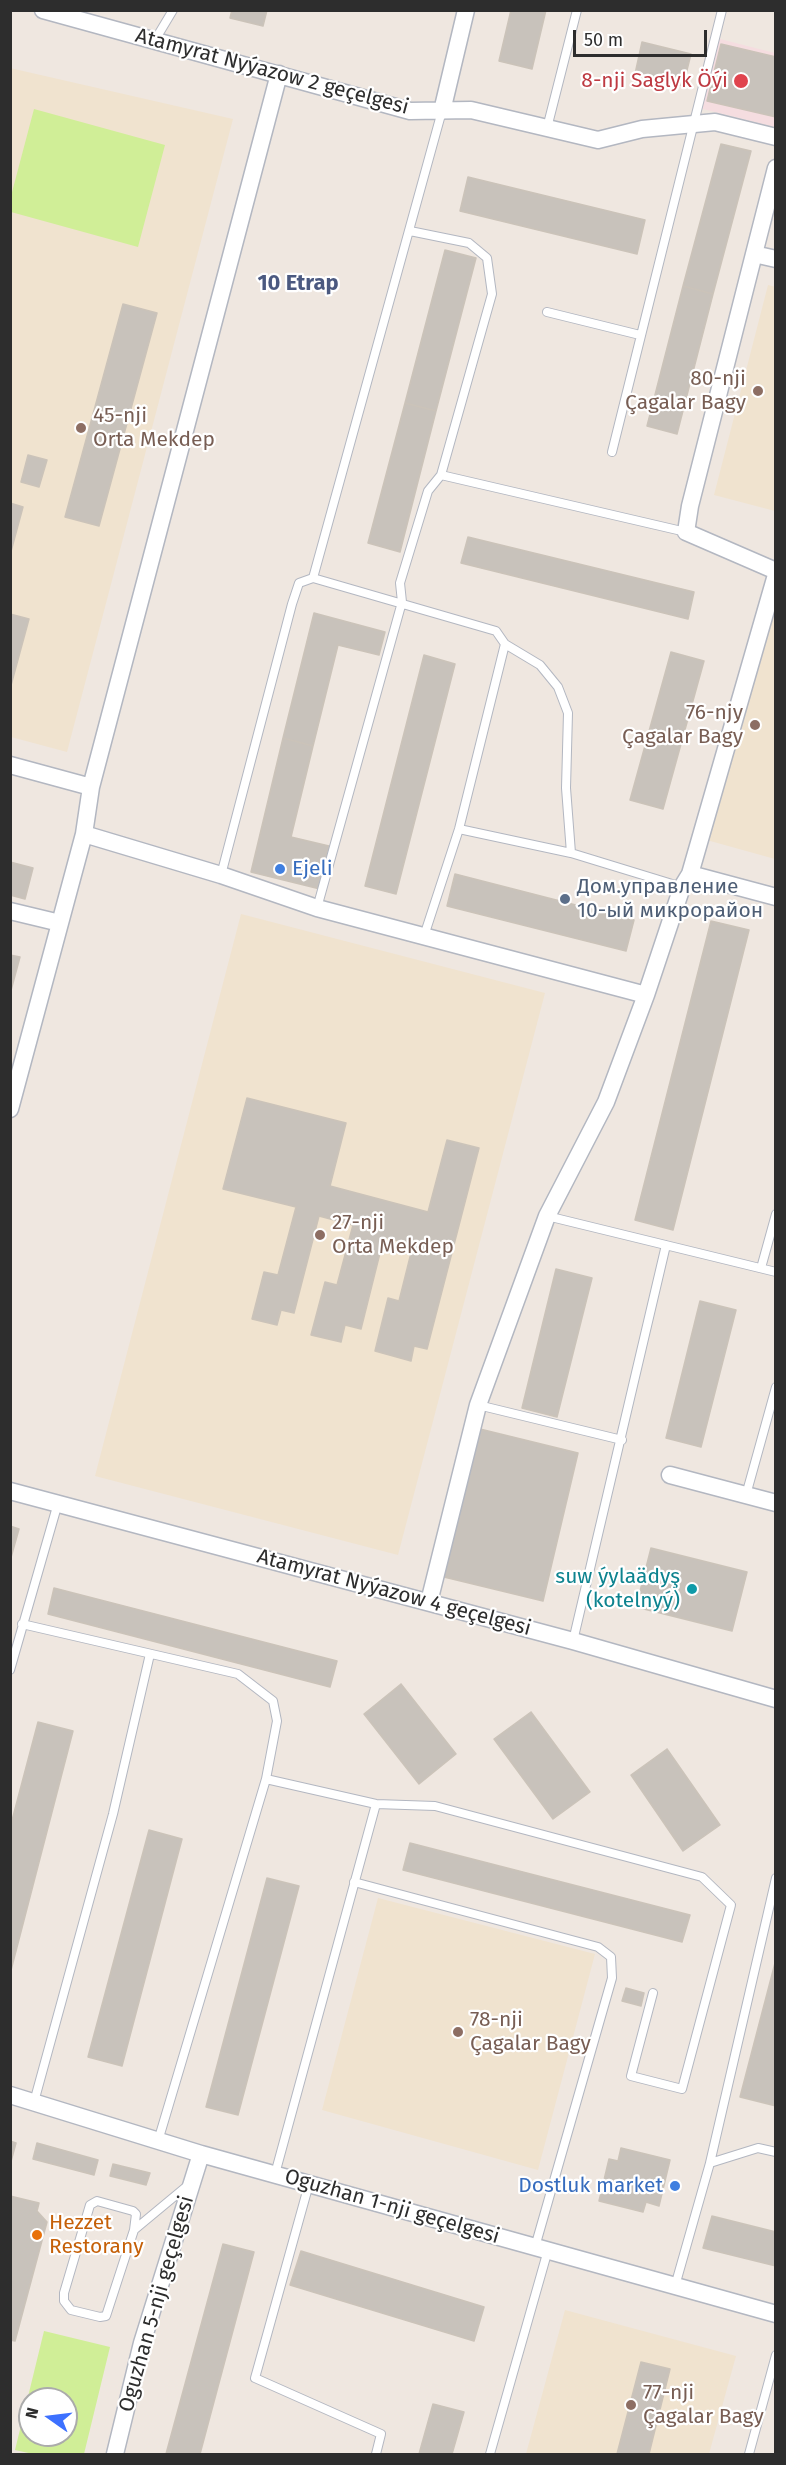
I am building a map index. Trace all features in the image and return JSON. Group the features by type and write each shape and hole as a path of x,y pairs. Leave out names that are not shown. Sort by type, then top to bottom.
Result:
{"street":[{"name":"Atamyrat Nyýazow 2 geçelgesi","path":"44,10 410,111 471,111 598,140 642,129 715,122 776,137"},
{"path":"442,111 466,10"},
{"path":"10,1109 84,834 91,787 279,74"},
{"path":"429,1602 478,1405 547,1216 606,1102 646,995 686,880 776,573 686,532 690,506 776,168"},
{"path":"754,254 776,259"},
{"path":"10,765 91,787"},
{"path":"84,834 221,875 316,908 646,995"},
{"path":"686,880 776,897"},
{"path":"10,911 60,923"},
{"path":"670,1475 776,1503"},
{"name":"Atamyrat Nyýazow 4 geçelgesi","path":"10,1491 573,1641 776,1699"},
{"name":"Oguzhan 1-nji geçelgesi","path":"10,2095 201,2154 776,2314"},
{"name":"Oguzhan 5-nji geçelgesi","path":"115,2454 142,2343 201,2154"}],"lane":[{"path":"155,40 173,10"},
{"path":"547,128 577,10"},
{"path":"612,452 722,10"},
{"path":"313,578 442,111"},
{"path":"316,908 402,602 400,583 428,491 441,475 492,294 487,258 469,243 410,231"},
{"path":"547,312 640,334"},
{"path":"441,475 686,532"},
{"path":"221,875 298,583 313,578 496,631 505,644 540,665 558,687 568,713 566,788 571,853"},
{"path":"424,936 459,829 505,644"},
{"path":"459,829 686,880"},
{"path":"761,1268 776,1214"},
{"path":"547,1216 776,1272"},
{"path":"573,1641 666,1245"},
{"path":"746,1496 776,1386"},
{"path":"478,1405 622,1440"},
{"path":"10,1670 58,1503"},
{"path":"22,1624 238,1674 273,1701 277,1721 266,1779 158,2140"},
{"path":"34,2102 113,1814 150,1654"},
{"path":"266,1779 376,1804 435,1806 702,1877 731,1905 682,2089 631,2076 653,1993"},
{"path":"274,2174 376,1804"},
{"path":"675,2286 710,2163 776,1878"},
{"path":"354,1882 598,1947 611,1957 612,1978 490,2454"},
{"path":"710,2163 758,2148 776,2152"},
{"path":"134,2230 136,2214 134,2211 97,2201 90,2205 64,2293 64,2301 71,2310 100,2318 106,2316 134,2230 192,2182"},
{"path":"309,2184 255,2378 381,2434 376,2454"},
{"path":"749,2454 776,2355"}],"shaded area":[{"name":"8-nji Saglyk Öýi","path":"716,38 775,53 775,127 699,108"},
{"name":"45-nji Orta Mekdep","path":"10,68 233,119 67,752 11,737"},
{"name":"80-nji Çagalar Bagy","path":"768,285 776,287 775,511 714,495"},
{"name":"76-njy Çagalar Bagy","path":"767,608 775,611 775,859 703,839"},
{"name":"27-nji Orta Mekdep","path":"241,914 545,993 398,1555 95,1476"},
{"name":"78-nji Çagalar Bagy","path":"378,1898 595,1954 538,2170 322,2110"},
{"name":"77-nji Çagalar Bagy","path":"565,2310 736,2356 709,2454 526,2454"}],"green space":[{"path":"34,109 165,145 138,247 11,212 11,196"},
{"path":"44,2331 110,2347 84,2454 33,2454 15,2450 18,2438 18,2447 78,2447 78,2387 30,2387"}],"building":[{"path":"232,10 267,10 263,26 230,18"},
{"path":"511,10 546,10 532,69 499,61"},
{"path":"642,42 691,54 683,86 635,74"},
{"name":"8-nji Saglyk Öýi","path":"721,44 776,57 776,117 707,101"},
{"path":"721,144 751,151 713,294 683,286"},
{"path":"468,177 645,220 637,254 460,211"},
{"path":"445,250 476,258 436,411 405,403"},
{"path":"683,286 713,294 677,434 647,426"},
{"path":"123,304 157,313 99,526 65,517"},
{"path":"405,403 436,411 400,552 368,543"},
{"path":"28,455 47,460 39,487 21,482"},
{"path":"10,503 23,507 10,555"},
{"path":"468,537 694,592 688,619 461,563"},
{"path":"314,613 385,632 379,655 338,645 313,746 283,738"},
{"path":"10,614 29,619 10,689"},
{"path":"671,652 704,661 663,809 630,800"},
{"path":"424,655 455,664 396,894 365,886"},
{"path":"283,738 313,746 291,837 329,846 320,889 251,872"},
{"path":"10,862 33,868 25,899 10,895"},
{"path":"455,874 634,920 626,951 447,906"},
{"path":"711,921 749,930 673,1230 635,1220"},
{"path":"10,955 20,957 10,994"},
{"path":"247,1098 346,1123 330,1186 428,1212 447,1140 479,1148 427,1349 414,1346 411,1361 375,1351 388,1298 399,1301 413,1245 384,1237 361,1329 345,1325 341,1342 311,1335 325,1282 337,1285 353,1225 319,1216 294,1313 281,1310 277,1325 252,1319 264,1272 278,1275 296,1207 223,1189"},
{"path":"556,1269 592,1278 557,1417 522,1408"},
{"path":"700,1301 736,1310 701,1447 666,1438"},
{"path":"480,1429 578,1453 543,1601 444,1577"},
{"path":"10,1526 19,1529 10,1561"},
{"name":"suw ýylaädyş (kotelnyý)","path":"651,1548 747,1572 732,1631 636,1607"},
{"path":"54,1588 337,1661 330,1687 48,1614"},
{"path":"401,1684 456,1754 419,1784 364,1714"},
{"path":"531,1712 590,1792 553,1819 494,1739"},
{"path":"38,1722 73,1731 10,1974 10,1828"},
{"path":"667,1749 720,1825 683,1851 631,1775"},
{"path":"149,1830 182,1839 122,2066 88,2057"},
{"path":"410,1843 690,1915 682,1942 403,1870"},
{"path":"267,1878 299,1886 238,2115 206,2107"},
{"path":"776,1963 776,2106 740,2097"},
{"path":"626,1988 644,1993 641,2006 622,2001"},
{"path":"10,2141 16,2143 10,2165"},
{"path":"37,2143 98,2160 94,2175 33,2159"},
{"path":"621,2148 670,2160 659,2206 646,2202 643,2212 599,2201 609,2159 618,2161"},
{"path":"113,2164 150,2173 146,2185 110,2176"},
{"path":"10,2196 39,2203 37,2211 47,2222 15,2341 10,2340"},
{"path":"712,2216 776,2232 776,2266 703,2248"},
{"path":"223,2244 254,2252 200,2454 166,2454"},
{"path":"301,2251 484,2307 474,2341 290,2285"},
{"path":"641,2362 670,2369 649,2454 617,2454"},
{"path":"433,2404 464,2412 452,2454 419,2454"}],"place":[{"name":"8-nji Saglyk Öýi","path":"741,81"},
{"name":"80-nji Çagalar Bagy","path":"758,391"},
{"name":"45-nji Orta Mekdep","path":"81,428"},
{"name":"76-njy Çagalar Bagy","path":"755,725"},
{"name":"Ejeli","path":"280,869"},
{"name":"Дом.управление 10-ый микрорайон","path":"565,899"},
{"name":"27-nji Orta Mekdep","path":"320,1235"},
{"name":"suw ýylaädyş (kotelnyý)","path":"692,1589"},
{"name":"78-nji Çagalar Bagy","path":"458,2032"},
{"name":"Dostluk market","path":"675,2186"},
{"name":"Hezzet Restorany","path":"37,2235"},
{"name":"77-nji Çagalar Bagy","path":"631,2405"}],"district":[{"name":"10 Etrap","path":"298,284"}]}
